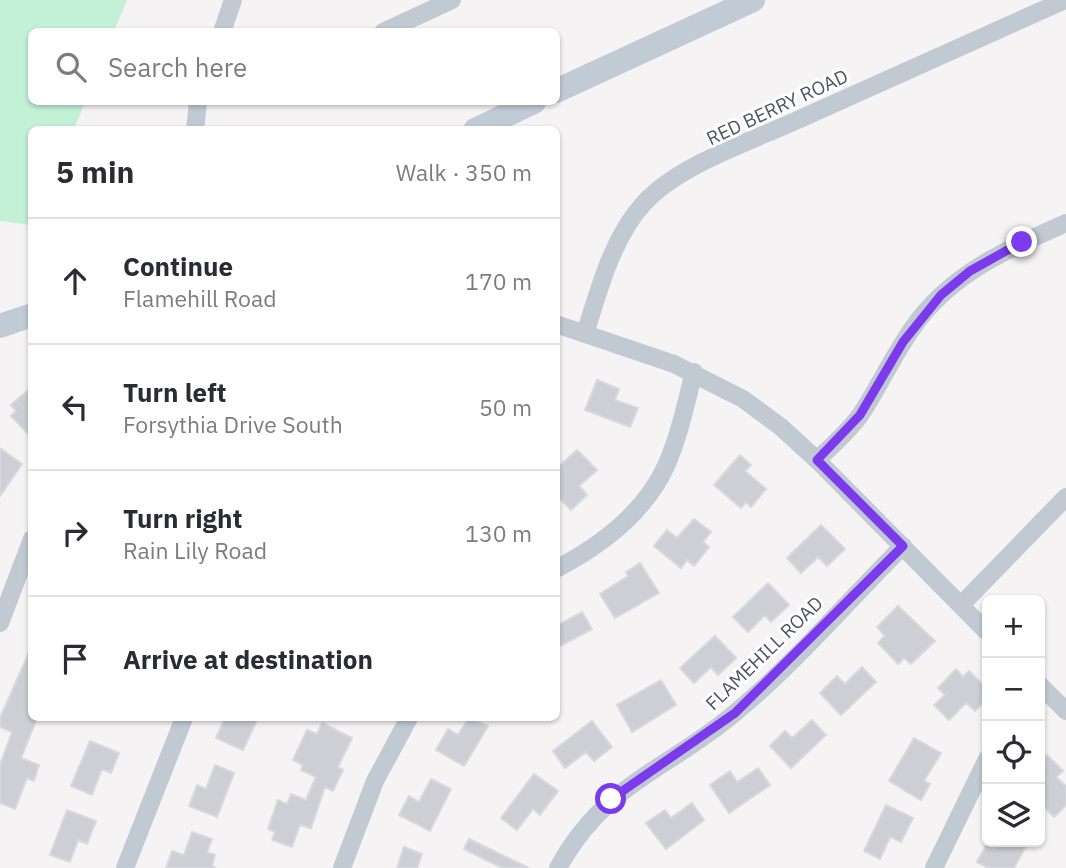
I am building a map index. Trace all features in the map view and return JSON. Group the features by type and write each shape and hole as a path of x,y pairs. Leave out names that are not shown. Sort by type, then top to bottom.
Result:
{"main road":[{"path":"560,89 753,0"},
{"path":"483,126 528,105"},
{"path":"0,326 28,316"}],"street":[{"path":"223,28 233,0"},
{"path":"392,28 452,0"},
{"name":"RED BERRY ROAD","path":"585,334 612,257 627,227 641,206 665,184 724,153 1065,0"},
{"path":"195,126 198,105"},
{"path":"817,460 860,415 903,342 941,295 970,271 996,255 1066,223"},
{"path":"560,325 694,372 743,399 817,460 982,627"},
{"path":"560,567 599,544 635,510 656,482 666,467 694,372"},
{"path":"961,605 1066,498"},
{"name":"FLAMEHILL ROAD","path":"558,868 577,837 611,799 735,713 903,546"},
{"path":"0,623 28,550"},
{"path":"1045,693 1066,711"},
{"path":"125,868 183,721"},
{"path":"342,868 375,781 407,721"},
{"path":"934,868 982,769"}],"green space":[{"path":"0,0 127,0 115,28 28,28 28,105 84,105 75,126 28,126 28,225 0,221"}],"building":[{"path":"597,380 619,389 615,400 638,408 630,427 585,410"},
{"path":"28,390 28,434 11,416 16,411 11,405"},
{"path":"0,448 22,464 0,496"},
{"path":"577,450 597,470 579,486 587,495 571,510 560,499 560,465"},
{"path":"740,455 751,465 745,471 766,489 751,507 746,502 741,508 714,485"},
{"path":"694,519 711,532 703,542 709,547 694,566 687,560 681,568 654,546 667,530 677,538"},
{"path":"821,525 845,549 827,566 818,557 801,573 787,558"},
{"path":"640,563 659,593 615,618 600,594 628,576 626,572"},
{"path":"768,583 789,605 771,622 765,615 748,632 733,617"},
{"path":"898,606 935,641 911,664 904,658 898,664 878,643 885,636 877,627"},
{"path":"582,612 592,629 560,646 560,624"},
{"path":"715,636 736,658 718,675 711,667 694,683 680,668"},
{"path":"28,655 28,721 36,721 21,758 39,765 34,781 27,778 15,809 0,803 0,765 12,732 0,727 0,718"},
{"path":"862,667 876,682 841,715 820,693 837,676 845,684"},
{"path":"956,669 963,677 969,671 982,684 982,704 975,711 966,703 949,720 934,705 945,695 938,688"},
{"path":"661,680 676,705 632,732 617,705"},
{"path":"812,720 826,735 791,768 770,746 785,731 792,738"},
{"path":"224,721 257,721 243,750 216,738"},
{"path":"467,721 476,721 488,726 464,766 436,750 448,729 458,735"},
{"path":"592,721 612,747 594,761 586,752 565,768 553,751"},
{"path":"322,723 352,738 338,767 343,770 333,791 325,787 311,828 300,825 292,847 272,840 275,832 268,829 278,800 287,804 291,794 306,800 316,777 301,770 303,765 293,760 307,730 317,734"},
{"path":"914,738 941,753 924,781 930,784 921,800 889,781"},
{"path":"90,741 119,753 111,773 102,769 92,795 71,786"},
{"path":"1047,755 1063,771 1056,777 1066,786 1066,805 1054,817 1045,808"},
{"path":"215,765 234,773 217,817 189,806 197,785 206,789"},
{"path":"758,768 770,785 729,813 710,785 730,771 737,782"},
{"path":"534,774 558,791 540,815 533,809 517,830 501,818"},
{"path":"431,779 451,789 430,831 399,815 409,796 419,802"},
{"path":"692,803 704,820 666,849 646,823 665,810 671,818"},
{"path":"886,805 913,818 901,842 890,837 880,859 864,851"},
{"path":"67,810 96,821 87,844 78,840 70,862 50,855"},
{"path":"192,832 212,839 207,852 215,855 212,865 215,868 166,868 172,851 184,855"},
{"path":"469,839 529,868 502,868 464,849"},
{"path":"404,847 422,854 417,868 397,868"},
{"path":"985,847 1025,847 1014,868 988,868 977,862"}],"route":[{"path":"611,799 639,777 705,736 735,713 903,546 817,460 860,415 903,342 941,295 970,271 1022,242"}]}
